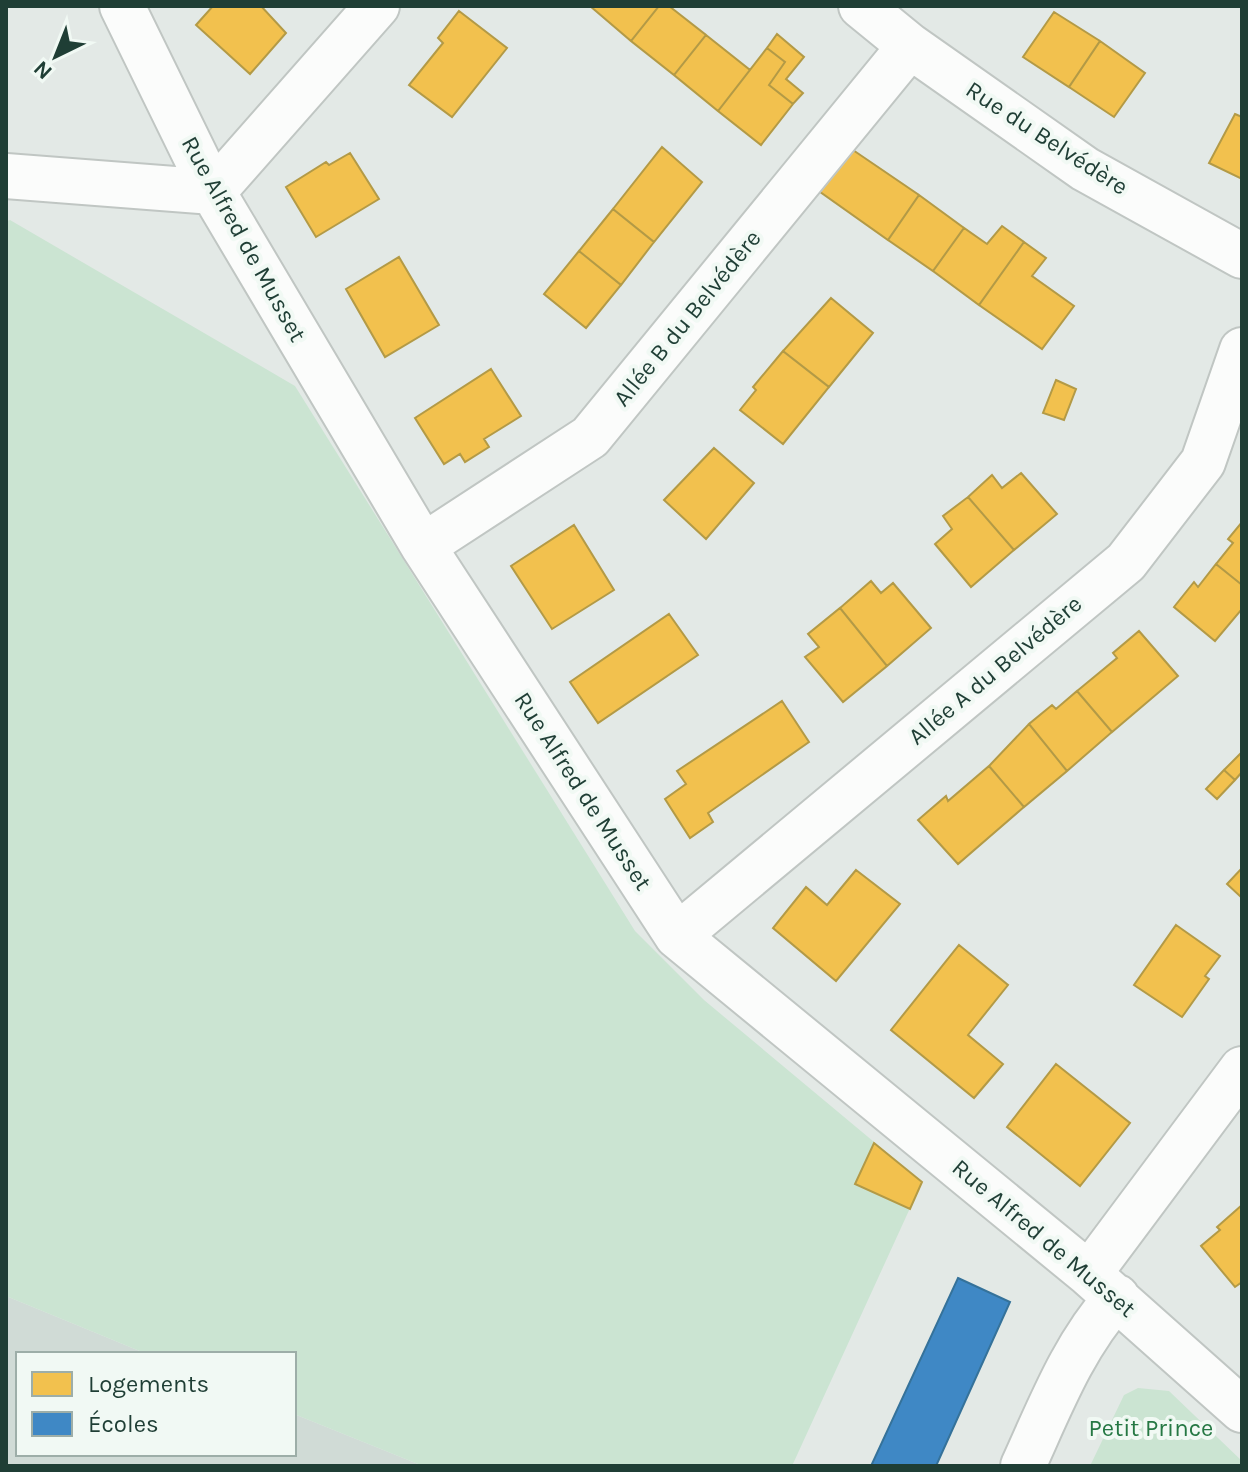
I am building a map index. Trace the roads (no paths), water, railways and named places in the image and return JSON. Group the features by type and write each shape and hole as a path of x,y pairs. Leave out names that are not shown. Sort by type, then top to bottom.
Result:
{"street":[{"name":"Rue Alfred de Musset","path":"122,6 213,192 423,546 677,936 1103,1285 1242,1410"},
{"path":"6,176 213,192 377,6"},
{"name":"Rue du Belvédère","path":"861,6 910,46 1085,169 1242,256"},
{"name":"Allée B du Belvédère","path":"423,546 590,437 910,46"},
{"name":"Allée A du Belvédère","path":"677,936 1126,562 1203,462 1242,350"},
{"path":"1023,1466 1073,1358 1093,1323 1103,1285 1242,1069"}],"park label":[{"name":"Petit Prince","path":"1151,1428"}]}
